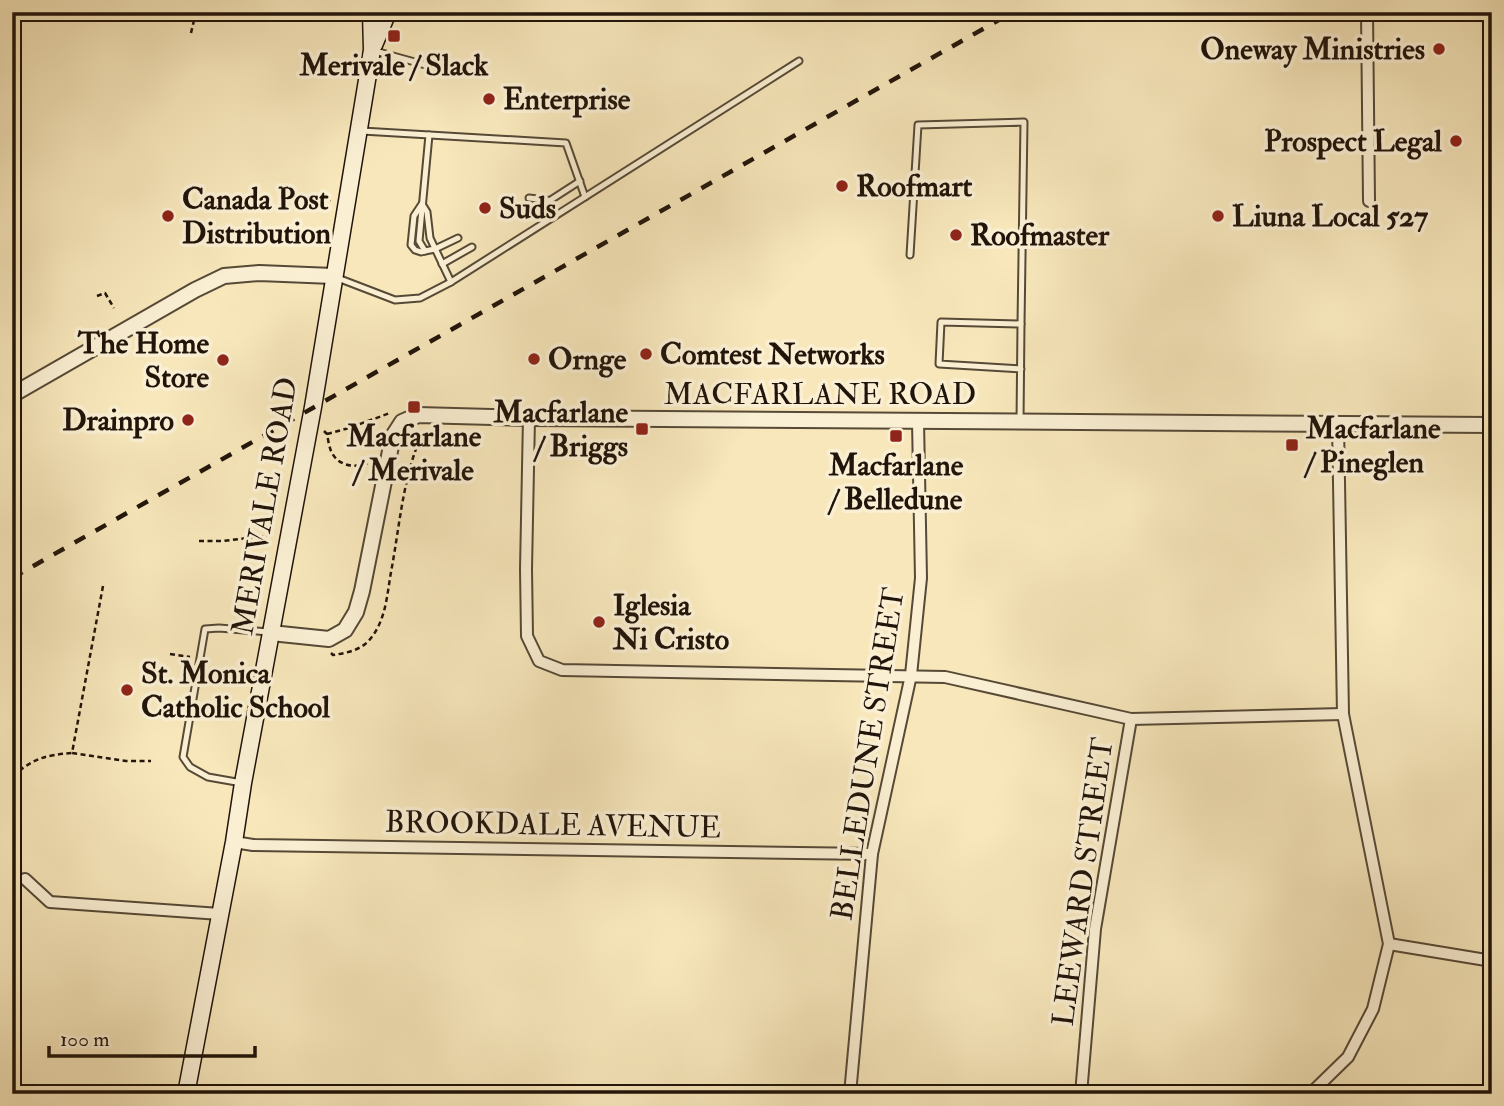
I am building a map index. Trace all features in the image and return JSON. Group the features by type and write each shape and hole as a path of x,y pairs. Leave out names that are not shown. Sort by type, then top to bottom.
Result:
{"main road":[{"name":"MERIVALE ROAD","path":"186,1094 310,421 372,50 371,12"},
{"name":"MERIVALE ROAD","path":"372,50 388,12"}],"street":[{"path":"1367,12 1369,201"},
{"path":"12,395 225,275 333,276"},
{"name":"MACFARLANE ROAD","path":"271,633 329,639 345,630 356,612 362,591 393,436 401,422 418,415 1492,425"},
{"path":"529,418 527,636 539,661 562,670 945,677 1131,719 1343,714"},
{"name":"BELLEDUNE STREET","path":"850,1094 872,854 911,675 921,578 918,421"},
{"path":"1310,1094 1348,1057 1373,1009 1389,944 1343,714 1338,424"},
{"name":"LEEWARD STREET","path":"1081,1094 1095,929 1131,719"},
{"name":"BROOKDALE AVENUE","path":"234,842 253,845 872,854"},
{"path":"25,879 50,902 219,914"},
{"path":"1389,944 1492,961"}],"lane":[{"path":"372,50 440,69"},
{"path":"333,276 395,300 420,298 451,282 799,61"},
{"path":"910,256 918,125 1024,122 1020,422"},
{"path":"359,131 566,143 585,197"},
{"path":"429,135 419,241 425,251 458,238"},
{"path":"529,214 580,181"},
{"path":"529,198 548,200"},
{"path":"422,204 427,212 430,238 451,282"},
{"path":"442,264 471,247"},
{"path":"1021,324 941,322 939,364 1021,369"},
{"path":"243,783 208,777 190,767 183,757 205,629 271,633"}],"path":[{"path":"191,33 196,12"},
{"path":"285,192 331,200"},
{"path":"97,296 105,293 114,308"},
{"path":"327,434 390,413"},
{"path":"317,638 333,655 352,652 370,640 384,617 413,456 433,416"},
{"path":"310,421 327,434 331,452 350,467 367,465 391,448"},
{"path":"199,541 222,541 274,534"},
{"path":"72,753 103,586"},
{"path":"170,654 200,659"},
{"path":"12,774 31,761 72,753 126,761 151,761"}],"railway":[{"path":"12,578 1013,12"}],"place":[{"name":"Merivale / Slack","path":"394,36"},
{"name":"Oneway Ministries","path":"1439,49"},
{"name":"Enterprise","path":"489,99"},
{"name":"Prospect Legal","path":"1456,141"},
{"name":"Roofmart","path":"842,186"},
{"name":"Suds","path":"485,208"},
{"name":"Canada Post Distribution","path":"168,216"},
{"name":"Liuna Local 527","path":"1218,216"},
{"name":"Roofmaster","path":"956,235"},
{"name":"Comtest Networks","path":"646,354"},
{"name":"Ornge","path":"534,359"},
{"name":"The Home Store","path":"223,360"},
{"name":"Macfarlane / Merivale","path":"414,407"},
{"name":"Drainpro","path":"188,420"},
{"name":"Macfarlane / Briggs","path":"642,429"},
{"name":"Macfarlane / Belledune","path":"896,436"},
{"name":"Macfarlane / Pineglen","path":"1292,445"},
{"name":"Iglesia Ni Cristo","path":"599,622"},
{"name":"St. Monica Catholic School","path":"127,690"}]}
